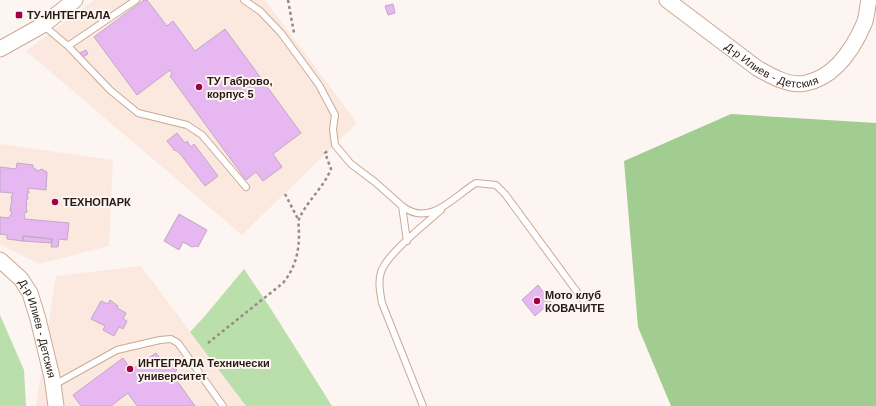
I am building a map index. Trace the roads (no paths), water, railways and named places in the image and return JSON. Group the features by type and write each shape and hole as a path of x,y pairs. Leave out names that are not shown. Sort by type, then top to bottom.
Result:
{"street":[{"path":"0,49 43,25 75,0"},
{"name":"Д-р Илиев - Детския","path":"667,0 757,68 770,76 784,81 797,83 806,83 819,78 830,73 839,65 849,51 864,22 868,0"},
{"name":"Д-р Илиев - Детския","path":"0,260 21,279 30,293 38,319 56,406"}],"lane":[{"path":"68,46 136,0"},
{"path":"244,0 260,11 281,33 319,85 335,115 333,129 336,145 351,164 375,182 402,206 414,213 428,214 443,208"},
{"path":"43,25 68,46 110,90 138,113 187,125 202,135 246,187"},
{"path":"423,406 382,302 379,287 381,272 387,260 407,241 443,208 476,183 496,185 505,194 583,300"},
{"path":"402,206 407,241"},
{"path":"53,386 117,350 160,340 171,339 178,343 223,406"}],"place":[{"name":"ТУ-ИНТЕГРАЛА","path":"19,15"},
{"name":"ТУ Габрово, корпус 5","path":"199,87"},
{"name":"ТЕХНОПАРК","path":"55,202"},
{"name":"Мото клуб КОВАЧИТЕ","path":"537,301"},
{"name":"ИНТЕГРАЛА Технически университет","path":"130,369"}]}
